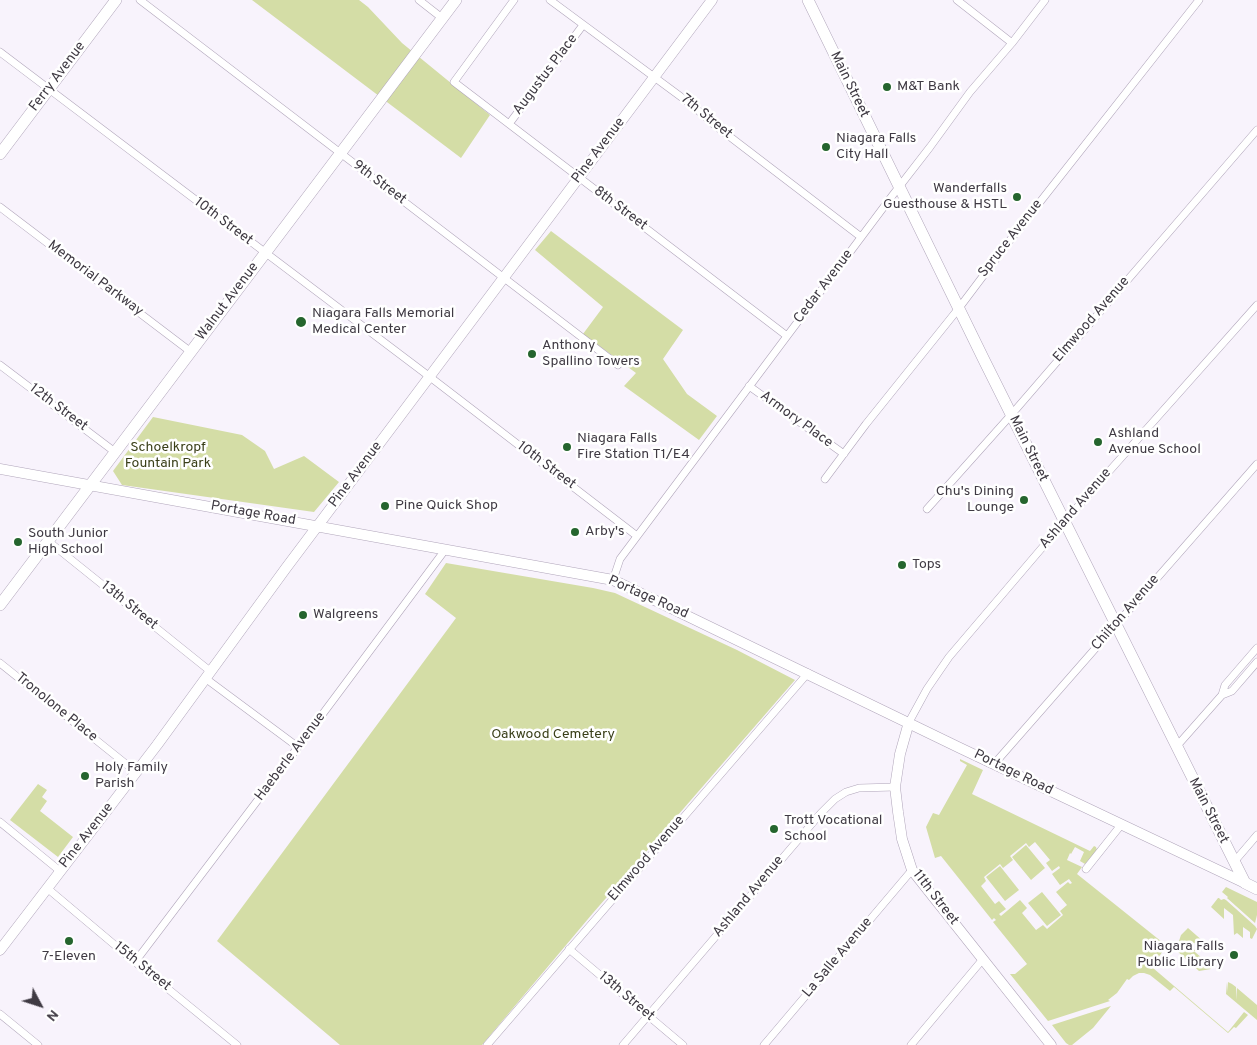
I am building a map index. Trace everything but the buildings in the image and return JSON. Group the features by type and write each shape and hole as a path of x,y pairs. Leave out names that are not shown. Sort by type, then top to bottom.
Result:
{"main road":[{"name":"Ferry Avenue","path":"0,154 116,0"},
{"name":"Walnut Avenue","path":"0,604 456,0"},
{"name":"Main Street","path":"808,0 958,308 1245,883"},
{"path":"1245,883 1257,889"}],"street":[{"name":"9th Street","path":"140,0 618,365"},
{"path":"419,0 442,18"},
{"name":"8th Street","path":"514,0 454,82 787,336"},
{"name":"7th Street","path":"550,0 692,105 712,123 861,236"},
{"name":"Pine Avenue","path":"0,950 136,772 712,0"},
{"path":"957,0 1012,43"},
{"name":"Cedar Avenue","path":"613,580 620,558 974,87 1012,43 1045,0"},
{"name":"Spruce Avenue","path":"825,479 1199,0"},
{"name":"Augustus Place","path":"509,124 583,25"},
{"name":"10th Street","path":"0,52 637,536"},
{"name":"Elmwood Avenue","path":"926,509 1011,415 1257,130"},
{"name":"Memorial Parkway","path":"0,207 191,352"},
{"name":"Ashland Avenue","path":"909,722 927,689 949,657 1064,522 1257,305"},
{"name":"12th Street","path":"0,365 115,452"},
{"name":"Armory Place","path":"749,386 844,454"},
{"name":"Chilton Avenue","path":"995,764 1257,464"},
{"name":"Portage Road","path":"0,469 613,580 1245,883"},
{"name":"13th Street","path":"48,541 208,675 298,747"},
{"name":"Haeberle Avenue","path":"135,962 445,550"},
{"path":"1176,747 1222,695 1225,685 1257,648"},
{"path":"1222,695 1232,691 1257,662"},
{"name":"Tronolone Place","path":"0,663 136,772"},
{"name":"Elmwood Avenue","path":"487,1045 808,673"},
{"name":"11th Street","path":"909,722 900,754 895,787 902,839 912,870 1051,1045"},
{"name":"Ashland Avenue","path":"623,1045 835,799 846,792 859,788 895,787"},
{"path":"0,822 60,871"},
{"path":"1086,869 1121,825"},
{"path":"1234,862 1257,835"},
{"name":"La Salle Avenue","path":"764,1045 912,870"},
{"name":"15th Street","path":"47,888 237,1045"},
{"name":"13th Street","path":"569,949 684,1045"},
{"path":"911,1045 983,959"},
{"path":"0,1014 38,1045"}],"green space":[{"path":"252,0 359,0 402,43 490,115 461,158"},
{"path":"551,231 683,330 663,359 687,394 717,416 699,440 624,386 636,373 583,334 603,307 535,250"},
{"name":"Schoelkropf Fountain Park","path":"153,417 242,435 265,451 274,469 304,456 339,482 314,512 122,485 113,471"},
{"name":"Oakwood Cemetery","path":"446,563 615,593 737,650 795,680 593,913 482,1045 340,1045 217,941 456,618 425,594"},
{"path":"960,759 983,770 972,794 1090,851 1094,846 1096,847 1097,850 1085,864 1080,861 1084,852 1075,847 1067,860 1082,867 1077,874 1167,946 1151,969 1153,968 1228,1032 1244,1012 1248,1015 1236,1028 1234,1027 1228,1033 1174,987 1170,991 1150,975 1144,973 1139,973 1129,980 1127,979 1117,993 1108,1000 1110,1001 1048,1021 1010,974 1015,974 1027,964 993,922 996,920 994,918 992,920 941,856 935,858 926,827 933,813 939,815 967,765 960,761","holes":["1035,842 1050,860 1046,863 1052,871 1059,866 1060,868 1052,874 1060,885 1069,879 1072,883 1068,882 1056,892 1067,905 1060,911 1063,915 1047,929 1043,925 1036,930 1022,913 1027,908 1020,900 1001,916 999,914 1006,909 999,901 995,904 981,886 986,881 984,877 1000,864 1003,868 1013,860 1010,856 1026,843 1029,847"]},
{"path":"38,784 47,790 42,797 47,801 40,811 73,837 58,857 10,820"},
{"path":"1026,845 1045,868 1031,880 1012,857"},
{"path":"1000,866 1019,890 1005,901 986,877"},
{"path":"1226,887 1257,902 1255,923 1222,892"},
{"path":"1042,892 1061,915 1047,926 1028,903"},
{"path":"1218,898 1226,900 1255,926 1257,929 1252,939 1250,938 1250,932 1243,927 1243,938 1237,933 1234,935 1233,915 1224,908 1224,919 1211,907"},
{"path":"1188,928 1204,942 1188,944 1196,951 1192,952 1195,952 1203,959 1191,961 1204,960 1212,967 1200,969 1211,969 1199,971 1176,950 1181,935"},
{"path":"1227,982 1228,992 1228,982 1236,987 1237,1000 1237,988 1257,1005 1257,1020 1226,994"},
{"path":"1111,1006 1093,1028 1072,1045 1066,1043 1052,1025"}],"place":[{"name":"M&T Bank","path":"887,87"},
{"name":"Niagara Falls City Hall","path":"826,147"},
{"name":"Wanderfalls Guesthouse & HSTL","path":"1017,197"},
{"name":"Niagara Falls Memorial Medical Center","path":"301,322"},
{"name":"Anthony Spallino Towers","path":"532,354"},
{"name":"Ashland Avenue School","path":"1098,442"},
{"name":"Niagara Falls Fire Station T1/E4","path":"567,447"},
{"name":"Chu's Dining Lounge","path":"1024,500"},
{"name":"Pine Quick Shop","path":"385,506"},
{"name":"Arby's","path":"575,532"},
{"name":"South Junior High School","path":"18,542"},
{"name":"Tops","path":"902,565"},
{"name":"Walgreens","path":"303,615"},
{"name":"Holy Family Parish","path":"85,776"},
{"name":"Trott Vocational School","path":"774,829"},
{"name":"7-Eleven","path":"69,941"},
{"name":"Niagara Falls Public Library","path":"1234,955"}]}
